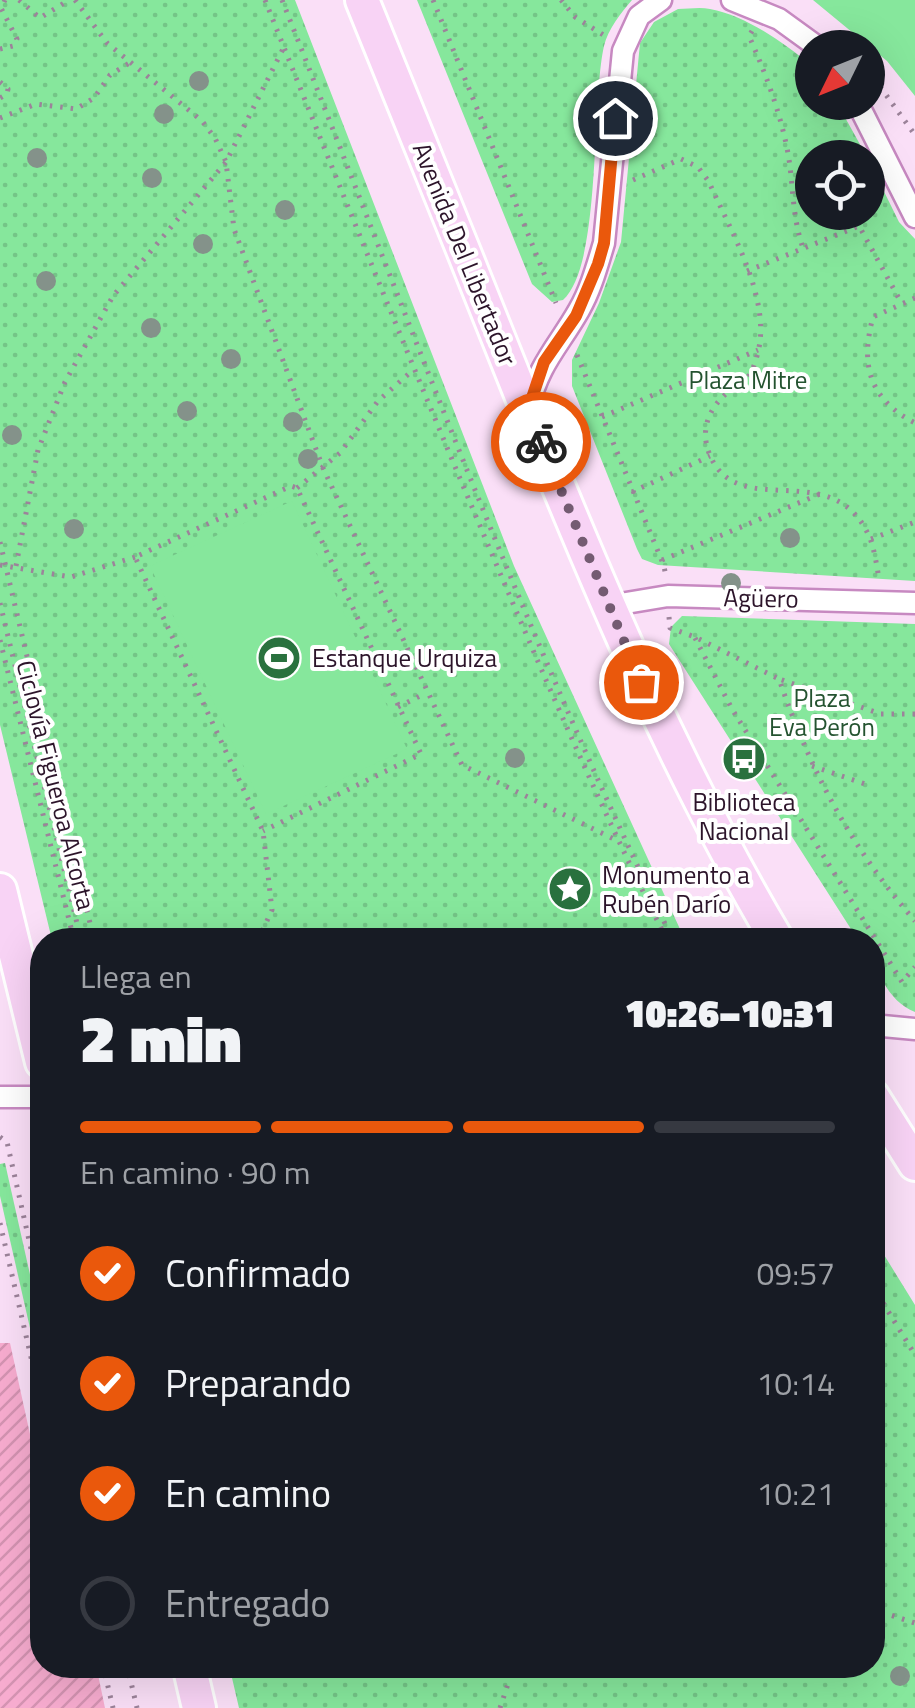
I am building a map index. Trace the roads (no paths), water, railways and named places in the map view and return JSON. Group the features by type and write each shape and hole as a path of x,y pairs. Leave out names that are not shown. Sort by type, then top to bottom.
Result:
{"main road":[{"name":"Avenida Del Libertador","path":"362,0 608,606 700,802 770,928"},
{"path":"0,890 30,1013"},
{"path":"885,1117 915,1164"},
{"path":"192,1678 200,1708"}],"street":[{"path":"528,410 544,362 584,302 598,264 604,243 623,51 639,16 661,0"},
{"path":"732,0 763,11 796,30"},
{"path":"866,120 915,217"},
{"name":"Agüero","path":"608,606 668,596 915,603"},
{"path":"885,1026 915,1028"},
{"path":"0,1096 30,1097"}],"place":[{"name":"Estanque Urquiza","path":"279,658"},
{"name":"Biblioteca Nacional","path":"744,759"},
{"name":"Monumento a Rubén Darío","path":"570,889"}],"park label":[{"name":"Plaza Mitre","path":"748,380"},
{"name":"Plaza Eva Perón","path":"822,712"}]}
